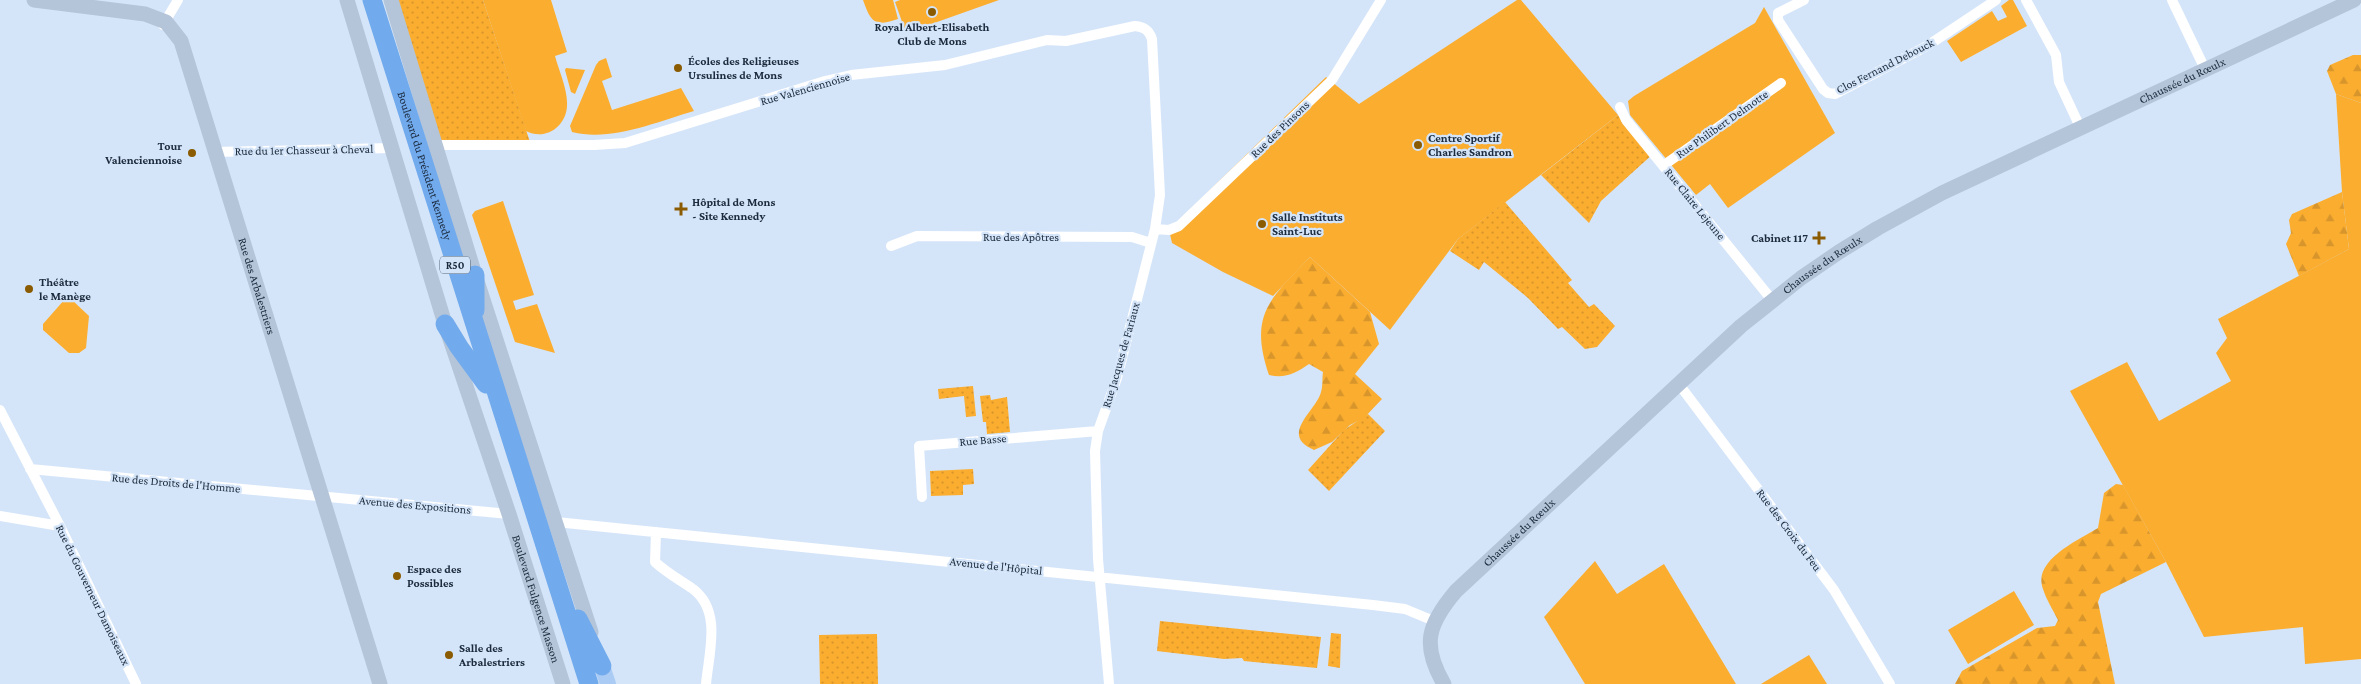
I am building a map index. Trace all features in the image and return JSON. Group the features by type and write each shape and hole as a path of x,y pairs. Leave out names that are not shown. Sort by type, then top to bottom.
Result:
{"highway":[{"name":"Boulevard du Président Kennedy","path":"372,0 539,531"},
{"path":"475,275 478,336"},
{"path":"445,324 459,347 478,370 506,423"},
{"path":"539,531 560,581 602,666"},
{"name":"Boulevard Fulgence Masson","path":"539,531 589,684"}],"main road":[{"path":"34,0 135,12 164,24"},
{"name":"Boulevard du Président Kennedy","path":"347,0 445,324 509,514"},
{"name":"Boulevard du Président Kennedy","path":"391,0 475,275 556,522"},
{"name":"Chaussée du Rœulx","path":"1444,684 1431,654 1431,630 1434,621 1456,591 1678,383 1772,300 1853,243 1912,209 2080,127 2354,0"},
{"name":"Rue des Arbalestriers","path":"164,24 181,41 380,684"},
{"name":"Boulevard Fulgence Masson","path":"509,514 564,684"},
{"path":"556,522 608,684"}],"street":[{"path":"164,24 178,0"},
{"name":"Rue des Pinsons","path":"1155,229 1169,230 1179,226 1332,80 1381,0"},
{"name":"Clos Fernand Debouck","path":"1804,0 1781,12 1776,17 1800,56 1828,93 1834,94 1959,26 1995,0"},
{"path":"2026,0 2056,55 2059,82 2080,127"},
{"path":"2172,0 2205,69"},
{"name":"Rue Valenciennoise","path":"435,145 594,145 625,143 841,77 930,68 1047,40 1066,41 1134,26 1145,28"},
{"name":"Rue Jacques de Fariaux","path":"1109,684 1094,487 1094,451 1098,430 1117,378 1155,229 1160,194 1152,39 1150,32 1145,28"},
{"name":"Rue Philibert Delmotte","path":"1664,165 1781,83"},
{"name":"Rue Claire Lejeune","path":"1620,107 1626,120 1772,300"},
{"name":"Rue du 1er Chasseur à Cheval","path":"216,152 391,148"},
{"name":"Rue des Apôtres","path":"891,246 917,236 1132,237 1151,243"},
{"name":"Rue des Croix du Feu","path":"1678,383 1834,590 1890,684"},
{"name":"Rue du Gouverneur Damoiseaux","path":"0,410 60,526 136,684"},
{"name":"Rue Basse","path":"922,496 919,446 1098,430"},
{"name":"Rue des Droits de l'Homme","path":"30,469 322,497"},
{"name":"Avenue des Expositions","path":"322,497 509,514"},
{"path":"0,516 60,526"},
{"name":"Avenue de l'Hôpital","path":"556,522 1373,605 1405,609 1434,621"},
{"path":"656,532 655,562 702,597 710,608 712,622 706,684"}],"green space":[{"path":"395,0 483,0 531,145 442,145"},
{"path":"483,0 551,0 567,52 555,56 565,87 567,106 563,120 553,130 540,134 526,131"},
{"path":"863,0 893,0 898,19 884,23 875,21 869,14"},
{"name":"Royal Albert-Elisabeth Club de Mons","path":"900,0 999,0 906,33 895,2"},
{"name":"Centre Sportif Charles Sandron","path":"1517,0 1521,0 1618,115 1458,239 1390,330 1310,257 1273,296 1223,272 1172,243 1169,230 1326,77 1359,104"},
{"path":"2009,0 2013,0 2027,26 1961,62 1947,41 1992,11 1998,21 2007,17 2001,6"},
{"path":"1764,7 1835,133 1728,208 1710,184 1696,195 1630,115 1628,101 1755,23"},
{"path":"2353,55 2361,55 2361,103 2336,94 2327,71 2330,65"},
{"path":"606,58 612,77 602,81 612,110 681,88 694,111 618,133 587,134 572,132 570,126 596,65 599,61"},
{"path":"566,68 585,70 575,94 571,92"},
{"path":"2336,94 2361,103 2361,659 2305,664 2303,627 2204,637 2166,562 2070,391 2127,362 2159,421 2231,381 2216,353 2227,338 2218,319 2349,249 2342,192"},
{"path":"1618,115 1626,120 1654,153 1601,201 1589,223 1541,175"},
{"path":"2342,192 2349,249 2299,276 2286,244 2291,233 2289,220 2292,214"},
{"path":"503,201 534,295 513,301 516,310 537,304 555,353 515,342 472,215 475,211"},
{"path":"1505,202 1572,280 1568,283 1589,307 1594,304 1615,326 1597,347 1585,349 1562,327 1558,329 1528,298 1484,262 1479,270 1450,251 1458,239"},
{"path":"1310,257 1370,312 1379,344 1355,374 1382,399 1364,418 1350,425 1332,442 1314,450 1304,444 1299,437 1299,430 1321,392 1323,372 1309,364 1290,374 1280,376 1269,375 1263,354 1261,337 1262,322 1274,296"},
{"path":"65,299 71,299 89,316 86,348 79,353 69,353 43,330 43,324"},
{"path":"973,386 976,416 966,417 964,396 939,399 938,389"},
{"path":"990,395 991,400 1007,397 1010,432 987,434 986,422 983,422 980,396"},
{"path":"1368,414 1385,431 1329,491 1308,470 1344,430"},
{"path":"973,469 974,484 963,485 963,495 931,496 930,471"},
{"path":"2116,484 2123,485 2166,562 2101,594 2098,602 2115,684 1955,684 1962,671 2037,628 2055,626 2058,620 2043,589 2041,579 2044,569 2059,552 2098,528 2104,493"},
{"path":"1595,561 1617,594 1664,564 1736,684 1585,684 1544,617"},
{"path":"2014,591 2034,625 1968,664 1948,630"},
{"path":"1160,621 1321,637 1317,668 1244,661 1242,658 1224,659 1157,651"},
{"path":"1331,633 1341,634 1340,668 1328,666"},
{"path":"877,634 878,684 820,684 819,635"},
{"path":"1809,655 1827,684 1761,684"}],"place":[{"name":"Royal Albert-Elisabeth Club de Mons","path":"932,12"},
{"name":"Écoles des Religieuses Ursulines de Mons","path":"678,68"},
{"name":"Centre Sportif Charles Sandron","path":"1418,145"},
{"name":"Tour Valenciennoise","path":"192,153"},
{"name":"Hôpital de Mons - Site Kennedy","path":"681,209"},
{"name":"Salle Instituts Saint-Luc","path":"1262,224"},
{"name":"Cabinet 117","path":"1819,238"},
{"name":"Théâtre le Manège","path":"29,289"},
{"name":"Espace des Possibles","path":"397,576"},
{"name":"Salle des Arbalestriers","path":"449,655"}]}
